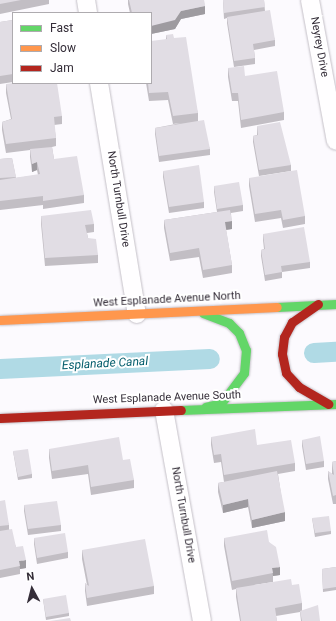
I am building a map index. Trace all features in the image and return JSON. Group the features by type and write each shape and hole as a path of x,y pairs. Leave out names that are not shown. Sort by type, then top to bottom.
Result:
{"main road":[{"path":"318,304 292,322 284,337 282,354 286,372 299,387 333,404"},
{"name":"West Esplanade Avenue North","path":"0,320 199,312 336,304"},
{"path":"199,312 229,323 239,333 246,350 244,373 233,388 221,403 200,409"},
{"name":"West Esplanade Avenue South","path":"0,418 333,404"}],"street":[{"path":"86,0 88,12"},
{"name":"Neyrey Drive","path":"310,0 336,141"},
{"name":"North Turnbull Drive","path":"99,84 137,314"},
{"name":"North Turnbull Drive","path":"164,410 202,621"}],"building":[{"path":"0,0 21,0 0,4"},
{"path":"129,0 204,0 205,6 181,11 175,20 152,26 152,12 132,12"},
{"path":"223,0 264,0 265,7 224,13"},
{"path":"270,10 275,40 253,44 255,58 234,61 227,17"},
{"path":"12,20 12,74 0,76 0,22"},
{"path":"173,34 174,38 186,37 198,113 173,116 168,92 149,93 148,84 152,84 152,41 167,39 166,35"},
{"path":"244,66 245,76 277,71 284,112 241,120 238,93 232,93 228,68"},
{"path":"6,84 57,84 62,116 54,117 56,138 6,144 2,122 12,119"},
{"path":"204,120 210,149 159,156 155,128"},
{"path":"280,122 291,165 259,170 253,136 258,135 257,126"},
{"path":"52,147 54,159 77,156 84,195 43,201 43,196 0,201 0,180 40,174 37,162 32,164 30,149"},
{"path":"12,158 16,177 0,178 0,159"},
{"path":"199,165 204,202 169,207 163,171"},
{"path":"297,170 305,216 283,220 281,210 255,214 249,178"},
{"path":"239,182 243,205 217,209 214,186"},
{"path":"91,210 94,224 85,225 88,238 96,239 98,255 45,258 41,216"},
{"path":"230,210 232,221 225,222 232,265 203,270 199,248 170,253 164,220"},
{"path":"304,227 310,262 281,266 282,272 265,275 261,250 265,249 263,234"},
{"path":"255,429 257,445 291,440 295,463 224,475 221,454 214,455 211,437"},
{"path":"320,436 324,461 306,464 302,440"},
{"path":"119,437 123,460 130,459 134,480 91,487 88,465 52,471 49,449"},
{"path":"28,449 32,474 18,477 13,451"},
{"path":"336,461 336,495 333,496 328,471 334,475 332,462"},
{"path":"277,471 285,512 252,520 248,499 223,505 218,483"},
{"path":"5,500 9,525 0,526 0,501"},
{"path":"57,501 61,525 28,529 24,505"},
{"path":"329,516 331,531 315,533 312,518"},
{"path":"12,529 16,547 23,546 26,560 19,561 20,566 0,570 0,531"},
{"path":"267,530 269,542 276,547 280,567 272,568 273,573 232,581 224,538"},
{"path":"65,533 68,552 37,558 34,538"},
{"path":"145,539 154,586 87,598 85,583 89,586 82,550"},
{"path":"336,567 336,587 323,589 322,569"},
{"path":"291,579 292,585 299,584 302,603 275,608 277,621 241,621 236,588"},
{"path":"66,595 69,613 46,617 43,599"},
{"path":"318,605 320,621 302,621 300,611"},
{"path":"70,618 71,621 50,621"}],"waterway":[{"name":"Esplanade Canal","path":"314,353 336,352"},
{"name":"Esplanade Canal","path":"0,369 210,359"}],"traffic: fast":[{"path":"277,307 336,304"},
{"path":"203,313 229,323 239,333 246,350 244,373 221,403 205,407"},
{"path":"181,410 336,404"}],"traffic: slow":[{"path":"0,320 277,307"}],"traffic: jam":[{"path":"318,304 292,322 284,337 282,354 286,373 299,387 329,404"},
{"path":"0,418 181,410"}]}
